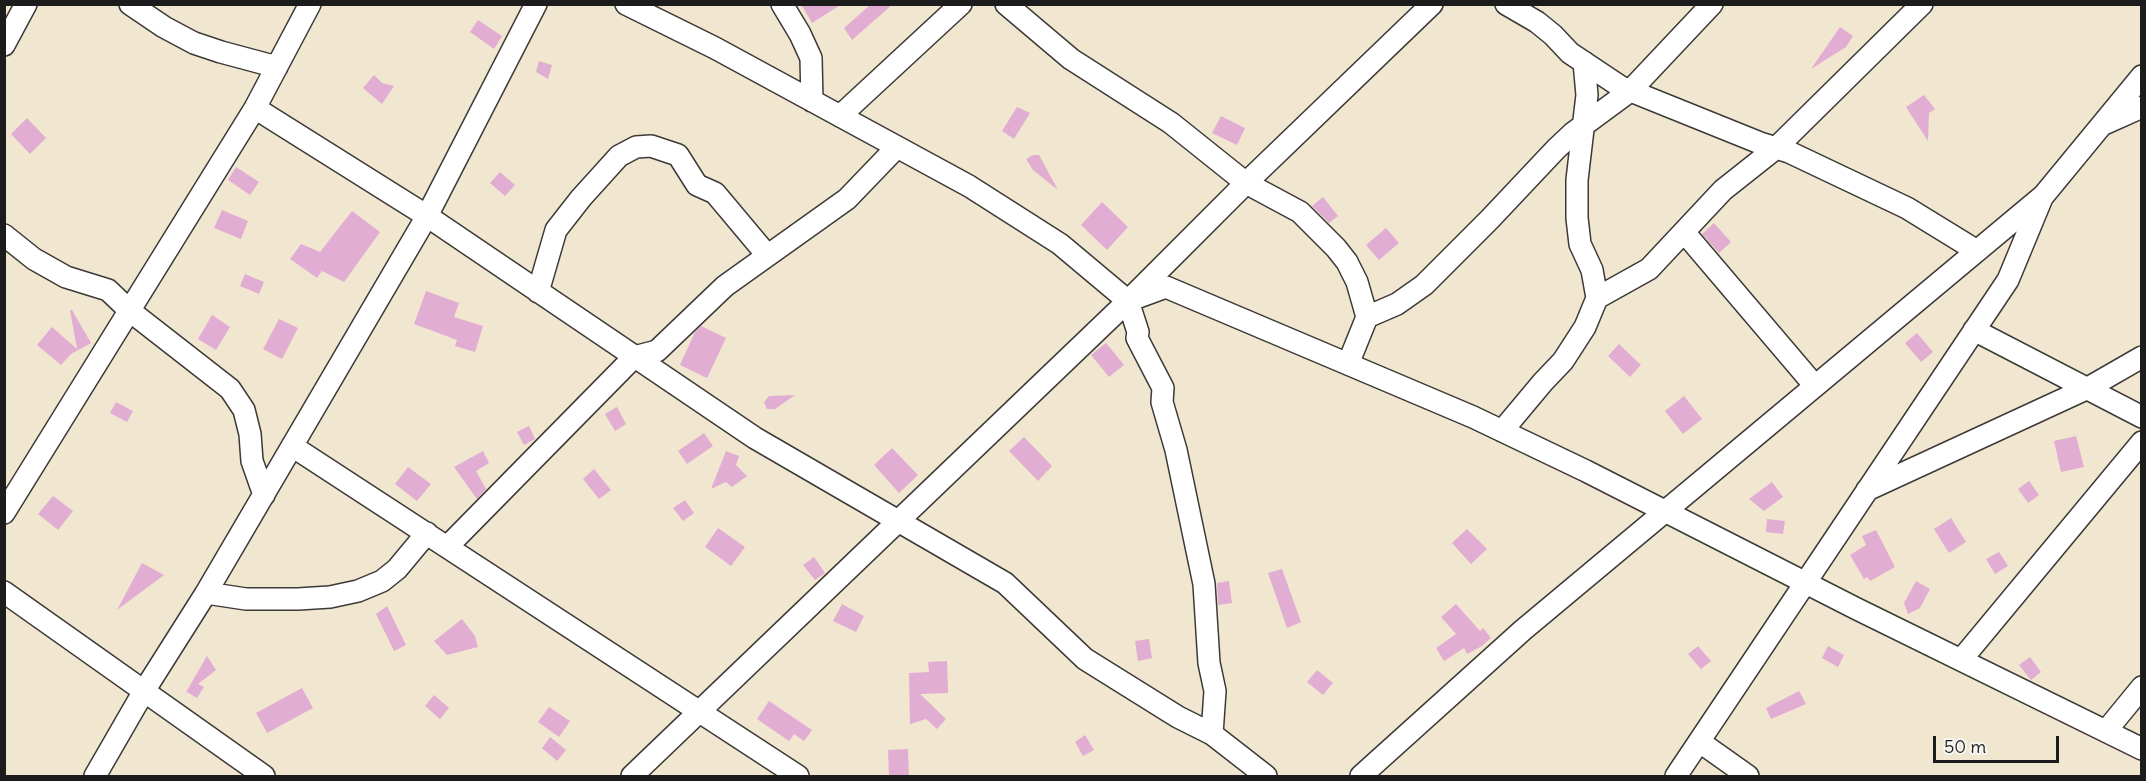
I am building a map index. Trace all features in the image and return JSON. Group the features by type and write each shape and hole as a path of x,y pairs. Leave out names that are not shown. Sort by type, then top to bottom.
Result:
{"street":[{"path":"4,45 26,4"},
{"path":"130,4 164,27 194,43 277,67"},
{"path":"4,513 255,108 310,4"},
{"path":"95,777 144,691 264,495 427,216 536,4"},
{"path":"626,4 715,48 969,186 1060,244 1128,301 1138,332 1137,338 1163,388 1162,402 1176,450 1204,584 1209,663 1215,691 1212,734"},
{"path":"782,4 811,58 812,101"},
{"path":"840,116 961,4"},
{"path":"1006,4 1071,59 1171,123 1246,183 1300,212 1336,248 1347,262 1356,282 1367,317 1348,364"},
{"path":"632,777 897,520 1128,301 1246,183 1432,4"},
{"path":"1367,317 1397,304 1424,285 1556,149 1630,91 1712,4"},
{"path":"1597,298 1649,269 1723,190 1776,148 1922,4"},
{"path":"1517,7 1553,35 1570,54 1621,87 1760,143 1789,152 1886,197 1977,251"},
{"path":"1502,431 1563,361 1585,327 1597,298 1592,270 1580,244 1577,218 1577,180 1587,95 1584,62"},
{"path":"1361,777 1523,630 2044,195 2142,76"},
{"path":"2098,127 2142,107"},
{"path":"255,108 427,216 755,438 1005,583 1085,659 1178,717 1212,734 1266,777"},
{"path":"538,292 556,230 619,156 636,147 651,146 678,155 697,185 715,193 767,255"},
{"path":"448,546 634,357 657,351 725,286 847,199 897,147"},
{"path":"1676,777 2008,280 2044,195"},
{"path":"1684,232 1815,386"},
{"path":"4,235 34,259 66,277 108,290 130,312 230,389 244,410 250,434 252,460 264,495"},
{"path":"1128,301 1166,287 1502,431 2142,749"},
{"path":"1974,330 2142,417"},
{"path":"1867,490 2088,388 2142,357"},
{"path":"1961,660 2142,442"},
{"path":"292,446 798,777"},
{"path":"206,593 246,599 298,599 330,597 358,591 382,581 397,568 427,533"},
{"path":"4,592 264,777"},
{"path":"2106,731 2142,687"},
{"path":"1700,741 1748,777"}],"building":[{"path":"801,4 842,4 812,23"},
{"path":"871,4 893,4 852,40 844,28"},
{"path":"478,20 502,36 494,49 470,32"},
{"path":"1840,27 1853,36 1846,47 1811,69"},
{"path":"539,61 552,65 548,79 536,72"},
{"path":"374,75 382,83 394,86 382,104 363,88"},
{"path":"1924,95 1935,109 1929,113 1928,141 1906,107"},
{"path":"1017,107 1030,113 1014,139 1002,131"},
{"path":"1221,116 1245,128 1237,145 1212,133"},
{"path":"27,118 46,138 30,154 11,134"},
{"path":"1039,155 1058,190 1033,170 1026,159"},
{"path":"236,167 259,182 250,195 228,180"},
{"path":"500,172 515,185 505,196 490,183"},
{"path":"1323,197 1338,216 1329,223 1312,206"},
{"path":"1102,202 1128,227 1107,250 1081,225"},
{"path":"222,210 248,221 241,239 214,228"},
{"path":"352,211 380,232 344,282 322,271 317,278 290,259 301,244 320,252"},
{"path":"1714,223 1731,242 1719,253 1702,234"},
{"path":"1386,228 1399,243 1379,260 1366,245"},
{"path":"245,274 264,282 259,294 240,286"},
{"path":"426,291 459,303 454,317 483,326 475,352 455,346 457,340 414,324"},
{"path":"70,310 91,343 71,354 61,365 37,345 52,327 77,349"},
{"path":"212,315 230,327 216,350 198,339"},
{"path":"279,319 298,328 282,359 263,349"},
{"path":"701,326 726,338 707,378 680,365 695,332"},
{"path":"1917,333 1933,352 1921,362 1905,343"},
{"path":"1106,343 1124,365 1109,377 1091,355"},
{"path":"1619,344 1641,365 1630,377 1608,356"},
{"path":"795,395 775,409 767,409 764,402 769,396"},
{"path":"1684,396 1702,419 1683,434 1665,411"},
{"path":"116,402 133,411 127,422 110,413"},
{"path":"617,407 626,424 615,431 605,414"},
{"path":"529,426 535,439 524,445 517,432"},
{"path":"704,433 713,446 687,464 678,451"},
{"path":"2076,436 2084,467 2061,472 2054,441"},
{"path":"1024,437 1052,466 1038,481 1009,451"},
{"path":"892,448 918,475 899,493 874,465"},
{"path":"483,451 489,463 476,471 486,489 477,499 454,467"},
{"path":"726,451 739,456 736,465 747,476 732,487 726,482 711,489"},
{"path":"408,467 431,484 417,501 395,484"},
{"path":"594,469 611,490 599,499 583,479"},
{"path":"2029,481 2039,495 2028,503 2018,489"},
{"path":"1772,482 1783,497 1764,511 1749,499"},
{"path":"53,496 73,511 58,530 38,514"},
{"path":"685,500 694,513 683,521 673,508"},
{"path":"1951,518 1966,542 1949,553 1934,529"},
{"path":"1767,519 1785,521 1783,534 1766,532"},
{"path":"718,528 745,547 731,566 705,547"},
{"path":"1467,529 1487,549 1471,564 1452,543"},
{"path":"1876,530 1895,567 1870,581 1867,577 1864,579 1850,555 1866,545 1862,536"},
{"path":"1999,552 2008,566 1995,574 1986,559"},
{"path":"814,557 825,573 815,580 803,565"},
{"path":"142,563 164,575 117,610"},
{"path":"1282,569 1301,622 1287,628 1268,573"},
{"path":"1229,581 1232,603 1218,605 1217,583"},
{"path":"1916,581 1930,589 1920,608 1908,614 1904,603"},
{"path":"842,604 864,616 856,632 833,621"},
{"path":"1456,604 1480,631 1483,628 1491,638 1467,654 1464,648 1444,661 1436,648 1456,634 1441,617"},
{"path":"387,606 406,645 394,651 376,614"},
{"path":"462,619 475,636 478,647 447,655 434,641"},
{"path":"1149,639 1152,658 1138,661 1135,641"},
{"path":"1698,646 1711,661 1701,669 1688,654"},
{"path":"1828,646 1844,655 1838,667 1822,658"},
{"path":"207,656 216,670 198,684 204,687 197,698 187,692 185,694"},
{"path":"2030,657 2041,672 2031,680 2019,665"},
{"path":"947,661 948,693 920,694 946,719 937,729 926,719 910,724 909,673 929,672 928,662"},
{"path":"1317,670 1333,683 1323,695 1307,682"},
{"path":"302,688 313,708 267,733 256,713"},
{"path":"1799,691 1806,704 1771,719 1766,708"},
{"path":"434,695 449,708 440,719 425,706"},
{"path":"769,701 812,730 804,741 794,734 789,741 757,719"},
{"path":"549,707 570,721 559,737 538,722"},
{"path":"1085,735 1094,750 1083,756 1075,742"},
{"path":"550,737 566,750 557,761 542,748"},
{"path":"908,749 909,777 889,777 888,750"}]}
